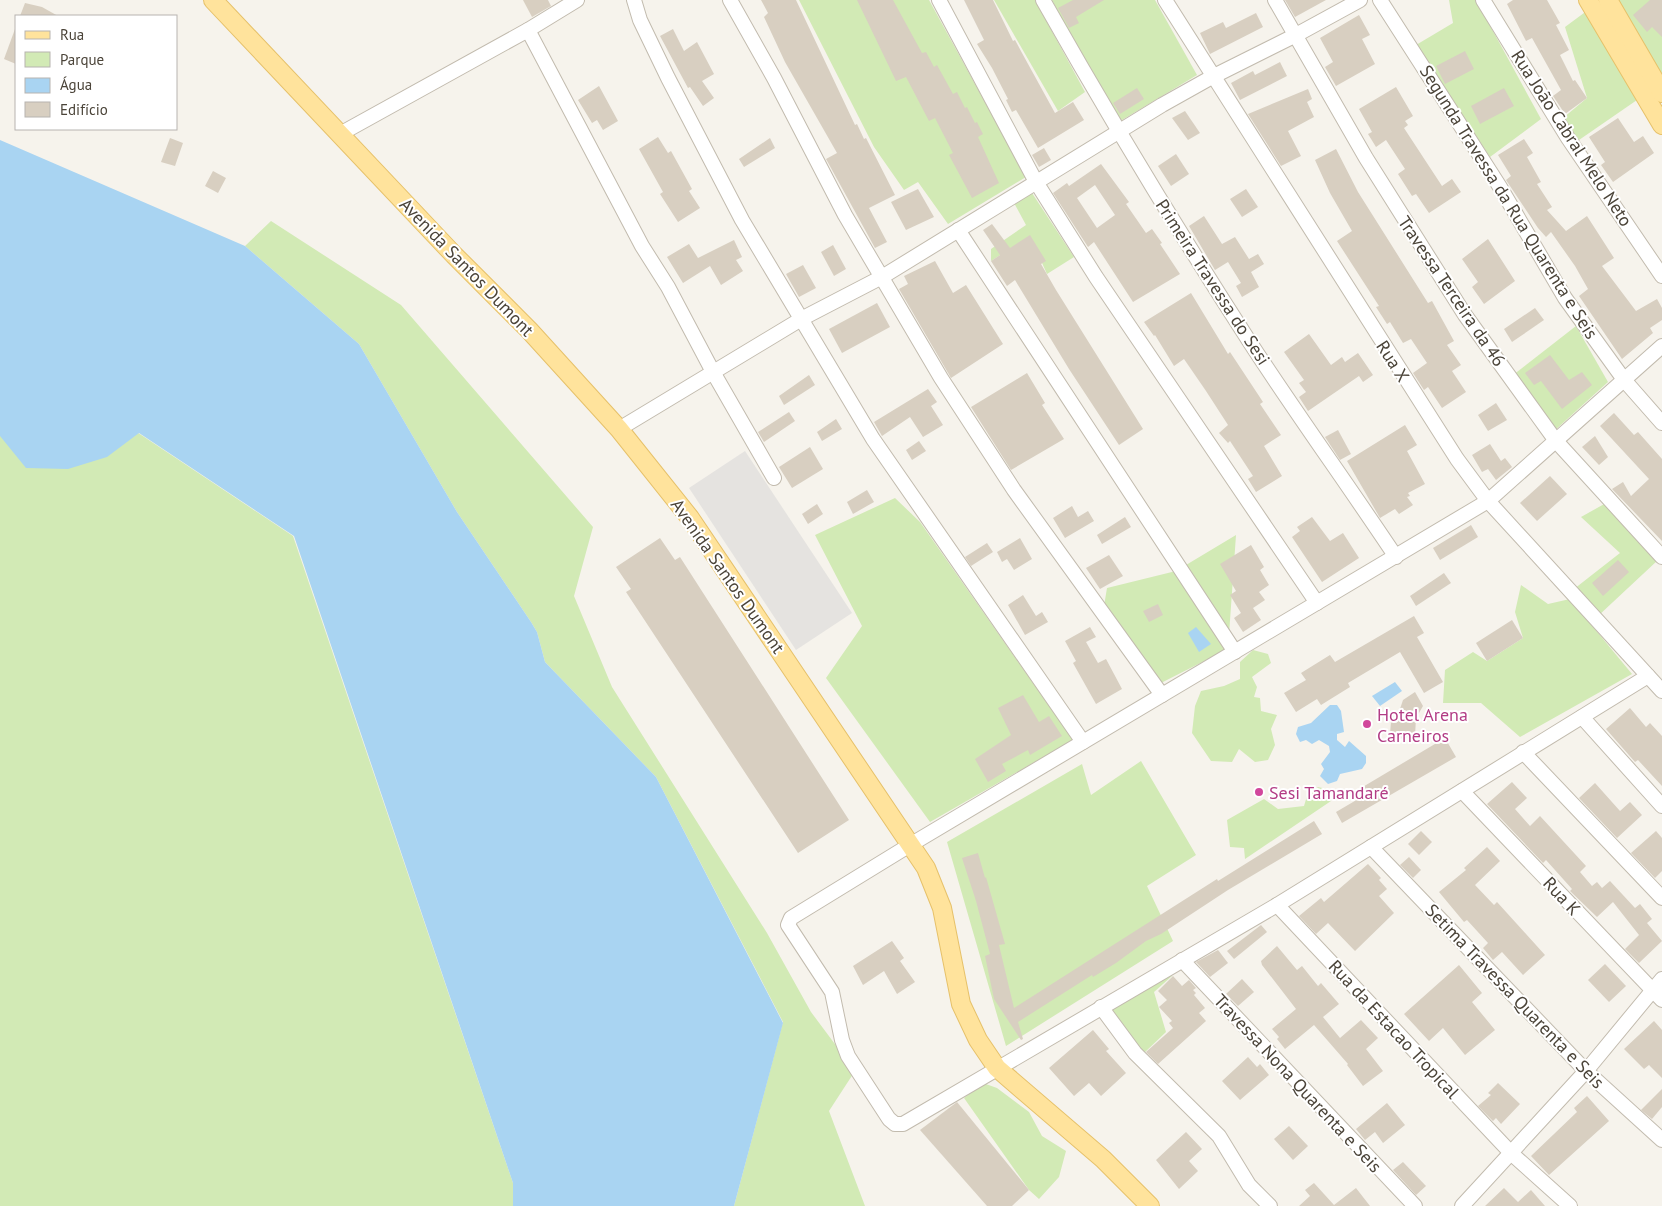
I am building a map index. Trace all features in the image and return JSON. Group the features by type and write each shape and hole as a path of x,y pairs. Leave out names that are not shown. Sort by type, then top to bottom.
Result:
{"main road":[{"name":"Avenida Santos Dumont","path":"213,0 454,255 535,337 619,429 690,518 926,868 942,908 961,1004 978,1040 997,1068 1103,1158 1150,1206"},
{"path":"1588,0 1662,125"},
{"path":"1608,0 1662,93"}],"street":[{"path":"340,134 528,30 576,0"},
{"path":"634,0 640,20 668,78 742,220 873,439 1083,742"},
{"path":"730,0 774,78 845,215 941,378 1014,490 1162,694"},
{"path":"939,0 1036,182 1150,359 1317,603"},
{"name":"Primeira Travessa do Sesi","path":"1043,0 1117,131 1252,345 1396,557"},
{"name":"Rua X","path":"1165,0 1212,77 1456,459 1488,501 1662,690"},
{"name":"Travessa Terceira da 46","path":"1275,0 1322,85 1465,315 1556,442 1662,557"},
{"path":"619,429 802,318 882,277 1117,131 1212,77 1296,35 1360,0"},
{"name":"Segunda Travessa da Rua Quarenta e Seis","path":"1380,0 1500,187 1565,298 1625,381 1662,423"},
{"name":"Rua João Cabral Melo Neto","path":"1483,0 1568,138 1662,276"},
{"path":"528,30 642,246 668,287 713,372 774,478"},
{"path":"958,230 1235,652"},
{"path":"1648,676 1277,905 903,1124 895,1124 889,1120 848,1056 842,1040 832,992 788,925 791,918 910,845 1488,501 1625,381 1662,346"},
{"path":"1582,717 1662,806"},
{"path":"1523,752 1662,898"},
{"name":"Rua K","path":"1462,791 1657,996"},
{"name":"Setima Travessa Quarenta e Seis","path":"1371,847 1586,1071 1662,1140"},
{"name":"Rua da Estacao Tropical","path":"1277,905 1512,1154 1570,1206"},
{"name":"Travessa Nona Quarenta e Seis","path":"1182,960 1415,1206"},
{"path":"1462,1206 1657,996 1662,979"},
{"path":"1101,1007 1134,1053 1219,1136 1249,1185 1270,1206"}],"green space":[{"path":"799,0 929,0 1026,177 948,224 918,182 904,190 874,147"},
{"path":"994,0 1035,0 1085,92 1058,111"},
{"path":"1052,0 1155,0 1197,75 1117,123"},
{"path":"1449,0 1476,0 1541,119 1490,157 1416,45 1453,23"},
{"path":"1614,0 1662,0 1662,79"},
{"path":"1588,10 1637,100 1579,140 1563,118 1587,98 1565,27"},
{"path":"1032,193 1074,257 1047,274 1030,236 991,261 991,249 1026,225 1013,201"},
{"path":"271,221 401,305 593,527 574,596 612,687 767,933 811,1012 855,1071 829,1111 865,1206 734,1206 783,1022 656,777 545,662 537,632 457,512 359,344 245,246"},
{"path":"1576,326 1608,382 1553,432 1513,375"},
{"path":"0,341 293,536 513,1183 513,1206 0,1206"},
{"path":"895,498 920,522 1073,740 930,822 826,678 862,626 815,535"},
{"path":"1606,503 1658,560 1598,616 1574,589 1620,553 1581,517"},
{"path":"1236,535 1228,649 1159,684 1104,606 1107,588 1176,571"},
{"path":"1521,585 1548,604 1570,599 1632,674 1520,737 1481,703 1443,703 1445,670 1473,652 1487,661 1523,638 1515,612"},
{"path":"1253,650 1268,654 1271,663 1252,677 1257,687 1254,697 1260,698 1261,711 1277,715 1271,729 1275,745 1268,760 1255,762 1239,749 1232,762 1211,761 1192,733 1195,706 1201,691 1224,686 1240,679 1240,662"},
{"path":"1141,761 1196,855 1147,886 1173,941 1006,1046 947,842 1082,764 1091,795"},
{"path":"1318,787 1327,789 1331,801 1245,859 1244,848 1230,847 1227,820 1264,799 1278,809 1304,806 1307,796"},
{"path":"1170,971 1172,976 1154,992 1166,1032 1144,1053 1124,1035 1110,1007"},
{"path":"983,1083 997,1088 1029,1112 1042,1136 1066,1151 1059,1177 1039,1199 1029,1190 964,1098"}],"shaded area":[{"path":"745,451 852,613 796,650 689,488"}],"water":[{"path":"0,140 245,246 359,344 457,512 537,632 545,662 656,777 783,1023 734,1206 513,1206 513,1183 294,536 139,433 107,457 68,469 26,468 0,436"},
{"path":"1196,627 1211,644 1199,652 1188,633"},
{"path":"1395,682 1402,691 1380,706 1372,696"},
{"path":"1330,705 1337,705 1341,711 1344,732 1337,734 1337,740 1345,747 1349,741 1366,756 1366,763 1362,769 1340,774 1337,781 1328,784 1320,776 1324,769 1321,764 1330,752 1329,746 1319,740 1312,744 1306,740 1300,742 1296,734 1298,727 1311,723"}],"building":[{"path":"523,0 548,0 551,6 532,17"},
{"path":"761,0 796,0 855,125 857,124 864,139 866,138 895,195 869,208 887,242 875,248 826,159 837,153 785,62 764,17 768,13"},
{"path":"857,0 893,0 922,53 926,52 934,67 937,65 953,94 957,92 975,123 977,122 983,134 978,137 999,183 972,198 949,155 953,153 935,118 929,121 906,77 896,81"},
{"path":"964,0 993,0 1013,41 1015,40 1055,113 1073,102 1084,120 1038,148 1016,110 1012,112 1006,100 1008,99 977,44 984,40"},
{"path":"1073,0 1104,0 1076,17 1079,23 1069,28 1058,8"},
{"path":"1285,0 1326,0 1295,17"},
{"path":"1513,0 1547,0 1560,23 1556,25 1569,50 1560,55 1573,81 1575,80 1587,98 1565,114 1553,96 1561,90 1532,38 1526,41 1507,4"},
{"path":"1650,0 1662,0 1662,37 1652,27 1647,32 1633,15"},
{"path":"25,3 42,7 56,15 20,15"},
{"path":"1256,13 1263,27 1210,54 1200,33 1223,22 1226,28"},
{"path":"1359,15 1370,35 1362,39 1375,64 1336,86 1325,67 1333,62 1320,38"},
{"path":"15,29 15,64 4,59"},
{"path":"673,29 684,51 697,42 714,74 702,81 714,98 703,106 690,87 688,88 660,36"},
{"path":"1465,51 1474,69 1445,84 1436,66"},
{"path":"1280,62 1287,76 1240,100 1231,83 1253,71 1255,75"},
{"path":"599,86 618,121 603,130 597,120 592,123 578,100"},
{"path":"1396,87 1413,116 1405,121 1408,125 1404,128 1442,186 1452,179 1461,192 1429,213 1416,194 1412,196 1398,174 1405,169 1386,140 1376,147 1368,134 1372,132 1359,109"},
{"path":"1137,88 1144,99 1120,114 1113,103"},
{"path":"1504,88 1514,106 1480,124 1471,106"},
{"path":"1308,89 1312,99 1307,102 1314,117 1288,131 1301,156 1281,166 1248,114"},
{"path":"1185,111 1200,133 1188,140 1172,118"},
{"path":"1618,118 1634,142 1643,136 1654,153 1613,182 1601,165 1605,162 1589,137"},
{"path":"658,137 668,153 671,151 692,189 689,191 700,208 678,222 660,194 663,192 639,149"},
{"path":"170,138 183,143 175,166 161,162"},
{"path":"770,138 775,148 744,167 739,159"},
{"path":"1524,139 1533,153 1527,157 1541,182 1537,184 1552,207 1547,210 1566,231 1587,216 1614,258 1602,266 1636,311 1657,299 1662,308 1662,320 1650,328 1653,333 1622,359 1579,296 1588,289 1575,266 1551,232 1546,237 1538,228 1506,180 1511,176 1498,155"},
{"path":"1044,148 1051,160 1039,167 1032,155"},
{"path":"1336,149 1358,192 1428,303 1432,301 1454,341 1447,345 1461,365 1452,371 1466,392 1442,408 1428,387 1424,390 1413,373 1427,363 1411,339 1403,343 1390,322 1387,324 1376,307 1379,306 1337,241 1352,231 1330,193 1315,160"},
{"path":"1176,154 1189,174 1171,186 1158,166"},
{"path":"1101,164 1129,202 1126,204 1146,233 1152,229 1180,274 1133,302 1094,242 1088,247 1053,193 1067,183 1069,186","holes":["1095,185 1115,215 1097,228 1077,198"]},
{"path":"213,171 226,178 218,193 205,186"},
{"path":"918,189 934,217 906,230 891,202"},
{"path":"1246,189 1258,207 1242,217 1230,199"},
{"path":"1204,216 1222,244 1235,237 1249,259 1258,254 1264,264 1251,272 1259,287 1242,297 1236,286 1241,283 1228,262 1215,270 1189,226"},
{"path":"992,224 1010,248 1030,235 1046,261 1041,264 1056,290 1143,429 1119,445 1069,369 1015,280 1007,286 991,261 1000,255 983,230"},
{"path":"1488,239 1515,281 1484,304 1472,287 1478,282 1462,259"},
{"path":"734,240 742,257 736,260 743,271 721,285 710,266 683,283 667,257 689,244 698,258"},
{"path":"833,245 846,269 834,276 821,252"},
{"path":"935,261 953,293 966,285 1003,344 951,378 899,289 908,284 904,276"},
{"path":"803,265 816,288 799,297 786,274"},
{"path":"1191,293 1228,354 1230,352 1263,402 1260,404 1281,435 1264,446 1282,476 1256,492 1248,479 1253,476 1230,441 1228,443 1219,433 1228,425 1206,391 1184,359 1174,366 1155,335 1144,322"},
{"path":"877,303 890,327 842,353 829,329"},
{"path":"1535,308 1544,320 1512,342 1504,329"},
{"path":"1309,334 1331,365 1342,357 1345,362 1358,353 1373,375 1363,382 1359,376 1308,411 1299,397 1306,392 1299,383 1304,380 1284,352"},
{"path":"1550,355 1569,380 1582,372 1592,385 1562,409 1541,381 1534,385 1525,373"},
{"path":"1027,373 1045,403 1042,405 1064,439 1011,470 971,407"},
{"path":"809,375 815,385 784,405 779,396"},
{"path":"928,389 937,402 931,406 943,425 923,437 910,417 882,436 874,422"},
{"path":"1496,403 1507,420 1488,431 1478,415"},
{"path":"789,412 795,421 764,442 758,432"},
{"path":"1614,413 1634,435 1638,432 1662,459 1662,541 1612,489 1623,482 1631,496 1649,479 1600,426"},
{"path":"836,419 842,429 822,441 817,432"},
{"path":"1405,425 1417,445 1407,451 1425,484 1408,493 1410,496 1407,497 1413,505 1399,514 1395,509 1380,518 1347,461"},
{"path":"1338,430 1351,454 1340,460 1325,437"},
{"path":"1595,436 1608,457 1599,465 1582,447"},
{"path":"919,441 926,451 912,460 906,450"},
{"path":"1490,444 1501,461 1505,458 1512,467 1496,480 1488,469 1482,472 1472,455"},
{"path":"810,447 823,469 792,488 779,467"},
{"path":"1550,476 1567,494 1537,521 1520,503"},
{"path":"867,490 874,502 853,514 847,502"},
{"path":"817,504 823,514 808,524 802,514"},
{"path":"1072,506 1078,517 1088,511 1094,521 1065,538 1053,518"},
{"path":"1125,517 1131,527 1102,544 1097,535"},
{"path":"1312,517 1330,541 1343,533 1359,558 1322,582 1292,537 1300,531 1297,527"},
{"path":"1471,525 1478,537 1440,560 1433,548"},
{"path":"660,538 675,560 680,557 849,820 798,853 626,592 631,589 616,567"},
{"path":"1020,538 1032,559 1014,570 1007,559 1002,562 997,552"},
{"path":"987,543 993,552 971,566 965,557"},
{"path":"1251,545 1264,567 1260,570 1269,585 1259,592 1265,600 1253,608 1261,620 1243,632 1234,618 1241,613 1230,595 1236,591 1220,564"},
{"path":"1109,555 1123,576 1100,589 1086,568"},
{"path":"1618,560 1629,572 1603,596 1592,583"},
{"path":"1444,573 1451,583 1416,606 1410,596"},
{"path":"1023,595 1036,616 1042,612 1048,622 1025,635 1008,605"},
{"path":"1158,604 1163,615 1149,622 1143,611"},
{"path":"1414,616 1424,633 1417,637 1443,682 1424,693 1400,652 1348,683 1350,687 1321,705 1317,699 1296,712 1284,693 1306,680 1301,673 1330,655 1335,662"},
{"path":"1512,620 1523,638 1487,661 1476,643"},
{"path":"1090,627 1096,637 1086,642 1098,663 1106,659 1122,689 1096,704 1073,663 1076,661 1065,641"},
{"path":"1415,692 1423,706 1416,718 1415,736 1398,739 1390,734 1391,722 1407,717 1400,709 1403,700"},
{"path":"1023,695 1039,722 1049,716 1062,736 1030,755 1028,750 1002,764 1006,771 988,782 975,759 1011,735 998,708"},
{"path":"1630,708 1646,727 1650,723 1662,736 1662,786 1638,760 1635,762 1606,729"},
{"path":"1445,738 1456,757 1342,823 1336,812 1365,795 1361,788"},
{"path":"1512,782 1527,798 1515,809 1530,826 1540,816 1586,866 1580,872 1592,886 1597,882 1602,888 1610,881 1635,908 1640,904 1652,919 1647,923 1662,941 1639,963 1625,949 1639,935 1613,902 1597,917 1570,891 1572,889 1546,860 1543,863 1487,804"},
{"path":"1595,783 1620,811 1630,802 1642,815 1617,838 1579,798"},
{"path":"1314,821 1322,834 1228,890 1161,934 1146,941 1116,963 1093,977 1092,975 1018,1022 1023,1039 1021,1040 994,999 985,956 990,954 962,858 978,853 1005,944 999,945 1014,1008 1217,879 1218,881"},
{"path":"1421,831 1432,842 1419,855 1408,844"},
{"path":"1656,831 1662,838 1662,871 1655,878 1631,853"},
{"path":"1487,847 1500,861 1475,885 1494,905 1497,902 1545,955 1523,975 1502,952 1493,960 1483,948 1488,943 1467,920 1464,922 1439,892 1466,870 1464,868"},
{"path":"1409,857 1421,870 1413,878 1400,865"},
{"path":"1368,864 1381,878 1379,880 1387,889 1379,896 1394,913 1355,951 1328,923 1316,934 1299,916 1321,898 1324,902"},
{"path":"1261,925 1267,932 1234,959 1227,951"},
{"path":"892,941 904,958 900,961 915,982 897,994 884,971 863,985 853,966"},
{"path":"1277,946 1297,970 1302,966 1318,986 1321,983 1339,1004 1323,1017 1340,1038 1361,1020 1378,1038 1366,1049 1383,1071 1363,1086 1348,1064 1314,1025 1285,1049 1277,1039 1279,1037 1272,1029 1296,1009 1262,965 1261,961"},
{"path":"1218,950 1228,963 1210,977 1196,962"},
{"path":"1605,964 1626,986 1609,1002 1588,980"},
{"path":"1459,965 1482,993 1472,1002 1495,1030 1465,1055 1443,1028 1429,1041 1404,1014"},
{"path":"1173,976 1182,986 1189,980 1196,988 1193,990 1196,993 1194,995 1205,1008 1199,1013 1206,1021 1158,1064 1146,1052 1173,1028 1169,1023 1172,1021 1159,1007 1167,1000 1158,991"},
{"path":"1242,979 1254,992 1238,1006 1226,994"},
{"path":"1654,1021 1662,1030 1662,1078 1649,1065 1644,1069 1624,1049"},
{"path":"1093,1030 1109,1049 1106,1051 1126,1073 1101,1096 1089,1083 1074,1096 1049,1068"},
{"path":"1248,1057 1257,1067 1260,1064 1269,1075 1240,1100 1222,1081"},
{"path":"1498,1083 1520,1104 1501,1124 1496,1118 1493,1121 1478,1106 1491,1095 1488,1093"},
{"path":"1662,1089 1662,1107 1652,1119 1641,1110"},
{"path":"1587,1096 1609,1121 1549,1175 1531,1156 1577,1112 1574,1108"},
{"path":"957,1102 1029,1190 1012,1206 987,1206 920,1130"},
{"path":"1387,1103 1405,1125 1383,1143 1375,1132 1365,1140 1356,1129"},
{"path":"1289,1126 1308,1146 1293,1160 1274,1139"},
{"path":"1186,1132 1202,1149 1189,1161 1198,1171 1179,1189 1156,1160"},
{"path":"1403,1162 1426,1186 1416,1195 1393,1170"},
{"path":"1314,1183 1334,1205 1356,1188 1370,1206 1299,1206 1310,1196 1305,1190"},
{"path":"1504,1188 1518,1202 1531,1190 1545,1206 1485,1206"}],"place":[{"name":"Hotel Arena Carneiros","path":"1367,724"},
{"name":"Sesi Tamandaré","path":"1259,792"}]}
